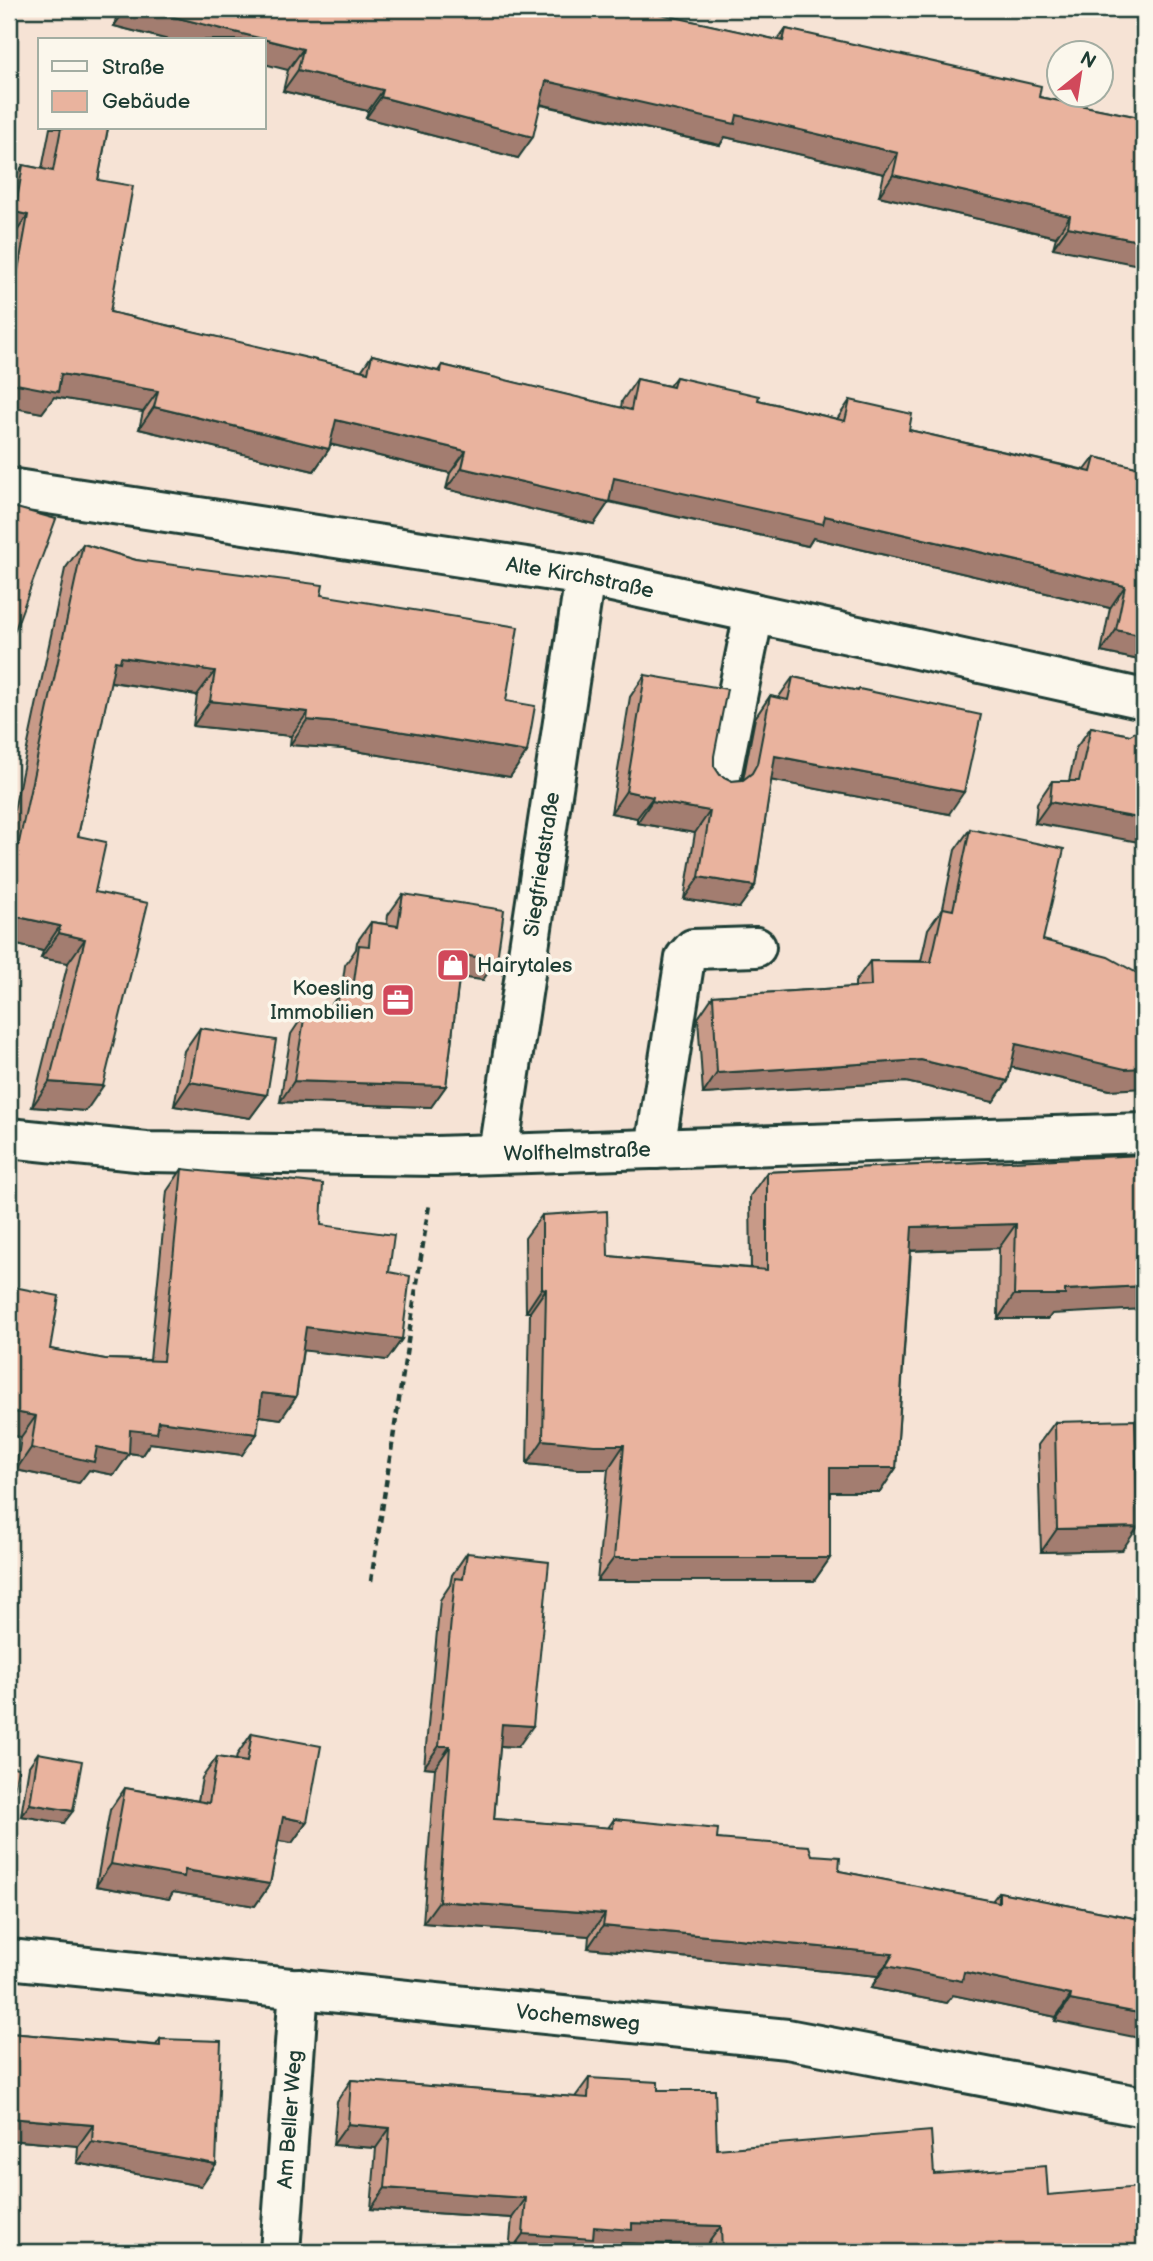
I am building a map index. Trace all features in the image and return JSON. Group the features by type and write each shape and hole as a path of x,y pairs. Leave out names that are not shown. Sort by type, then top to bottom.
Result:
{"street":[{"name":"Alte Kirchstraße","path":"9,488 585,576 1144,699"},
{"name":"Siegfriedstraße","path":"498,1153 585,576"},
{"path":"720,781 754,613"},
{"path":"655,1149 685,958 693,949 756,947"},
{"name":"Wolfhelmstraße","path":"9,1138 146,1152 436,1156 1144,1133"},
{"name":"Vochemsweg","path":"9,1959 787,2039 1144,2106"},
{"name":"Am Beller Weg","path":"280,2252 299,1987"}],"path":[{"path":"370,1581 436,1156"}],"building":[{"path":"142,9 637,9 783,41 786,29 1041,86 1039,97 1044,98 1044,108 1094,108 1144,118 1144,242 1068,227 1070,216 893,175 898,153 737,115 735,124 546,81 533,137 381,97 383,90 298,70 303,49"},
{"path":"61,130 108,130 98,180 133,186 110,312 368,372 372,355 441,372 442,365 631,410 637,379 673,387 676,377 759,396 758,400 845,421 850,400 912,414 909,430 1091,472 1095,457 1144,469 1144,636 1116,630 1125,586 825,516 823,524 614,478 609,502 462,468 466,451 336,420 329,449 154,407 158,391 61,374 58,392 11,383 15,366 9,365 9,320 28,215 15,212 23,165 53,171"},
{"path":"13,507 56,519 9,646 9,519"},
{"path":"83,544 136,560 323,585 321,595 518,627 506,701 535,706 527,752 361,725 307,720 308,712 210,701 215,671 121,657 120,662 115,661 78,836 106,842 95,892 148,903 103,1086 49,1082 85,939 59,933 60,926 9,915 9,889"},
{"path":"645,675 727,689 714,766 720,775 732,781 743,780 752,773 757,764 770,696 788,700 793,677 981,715 964,792 775,756 755,886 699,877 710,811 652,801 653,797 626,791"},
{"path":"1091,727 1130,735 1139,730 1144,731 1144,819 1050,802 1052,781 1079,781"},
{"path":"970,829 1064,849 1043,940 1108,957 1144,977 1144,1068 1125,1069 1016,1044 1008,1081 921,1060 717,1073 713,996 871,986 870,961 931,962 943,908 953,910"},
{"path":"403,894 504,910 497,960 462,955 446,1086 294,1081 305,1013 336,1014 339,994 352,996 359,945 369,946 371,922 398,926"},
{"path":"200,1028 276,1040 267,1095 190,1082"},
{"path":"1144,1155 1144,1286 1065,1290 1065,1295 1014,1295 1016,1224 912,1227 896,1468 830,1468 830,1558 614,1558 624,1445 543,1440 546,1289 542,1288 542,1215 607,1211 608,1256 767,1270 767,1172"},
{"path":"182,1169 323,1184 321,1225 394,1235 389,1272 410,1276 402,1339 306,1327 296,1397 262,1393 257,1434 159,1421 157,1433 130,1430 129,1454 97,1447 94,1462 31,1448 36,1416 9,1411 9,1286 59,1296 50,1349 105,1359 163,1361"},
{"path":"1135,1420 1138,1527 1057,1529 1055,1422"},
{"path":"467,1553 549,1562 533,1726 502,1724 494,1819 613,1828 614,1819 718,1829 717,1839 809,1846 812,1855 840,1857 839,1871 999,1902 999,1892 1144,1920 1144,2014 1070,2000 1071,1995 964,1972 962,1981 886,1966 893,1954 603,1926 605,1914 439,1901 450,1746 439,1746 455,1578 463,1579"},
{"path":"252,1733 321,1746 307,1822 283,1817 270,1884 185,1870 184,1877 111,1864 125,1788 209,1803 217,1757 247,1762"},
{"path":"38,1753 82,1761 73,1811 30,1804"},
{"path":"9,1766 18,1768 9,1820"},
{"path":"9,2033 160,2046 160,2039 221,2041 216,2164 92,2142 93,2125 9,2118"},
{"path":"589,2078 658,2082 658,2090 715,2090 717,2149 931,2131 934,2174 1046,2166 1048,2195 1140,2187 1140,2191 1144,2191 1144,2252 722,2252 721,2226 632,2223 632,2230 594,2227 593,2239 523,2234 526,2198 385,2188 390,2128 348,2124 351,2080 588,2098"}],"place":[{"name":"Hairytales","path":"453,965"},
{"name":"Koesling Immobilien","path":"398,1000"}]}
